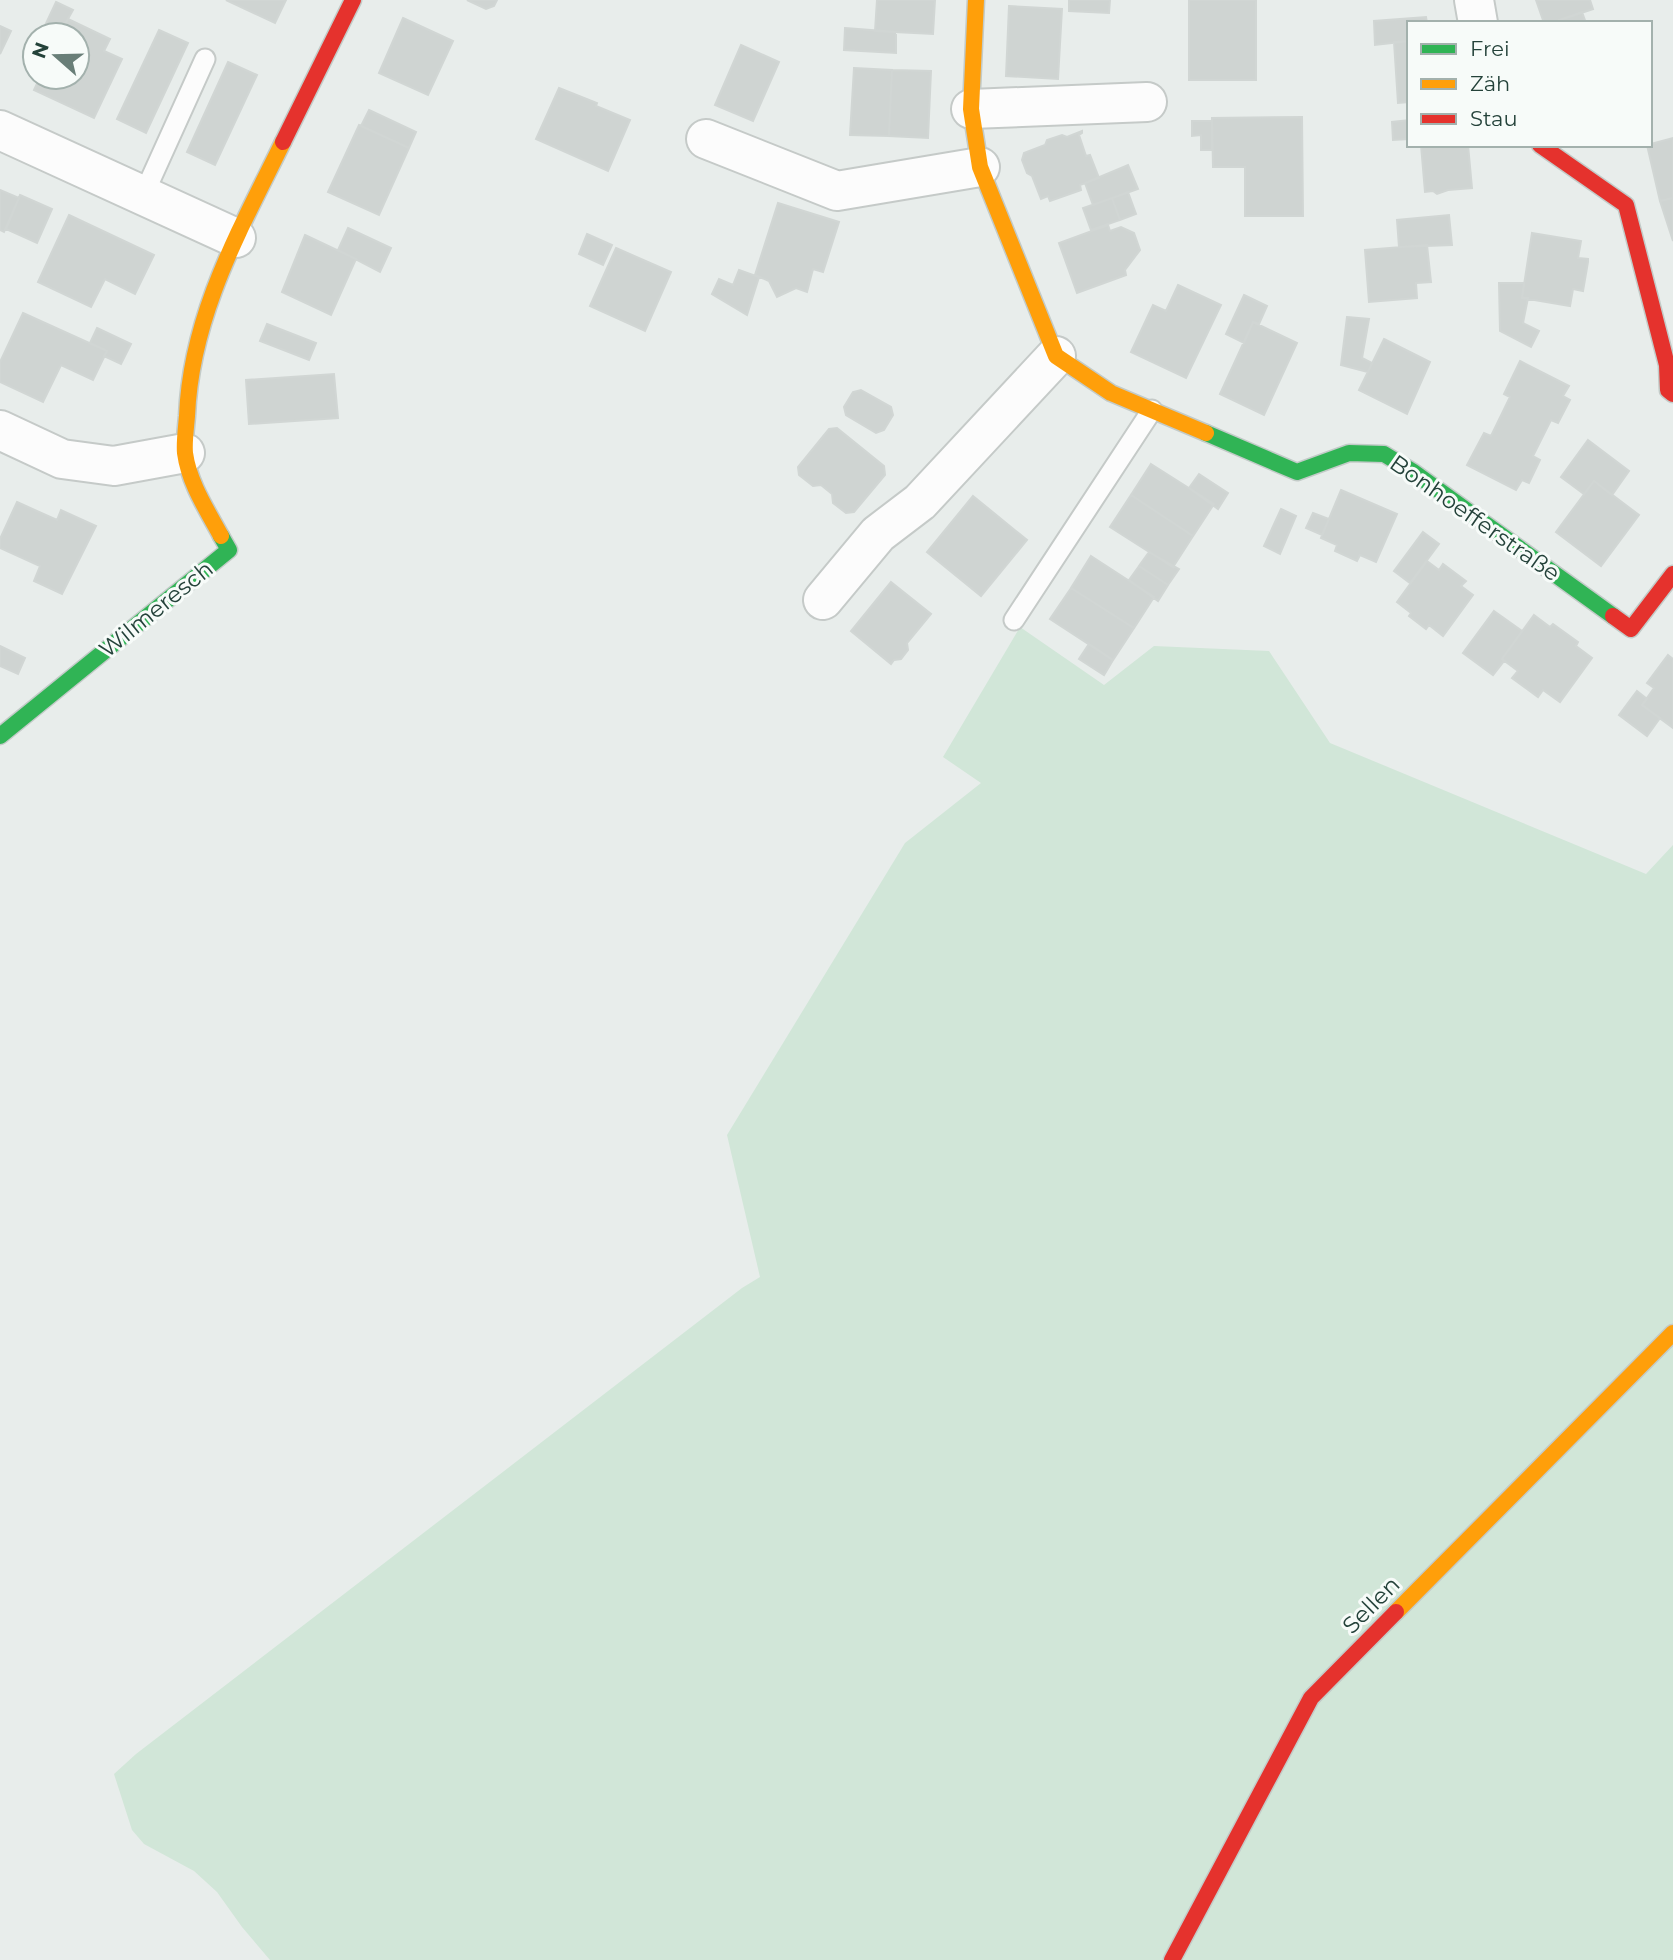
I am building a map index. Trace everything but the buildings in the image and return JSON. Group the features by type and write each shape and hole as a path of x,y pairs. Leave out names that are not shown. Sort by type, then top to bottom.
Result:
{"street":[{"name":"Wilmeresch","path":"0,736 229,550 196,490 185,453 188,383 201,323 236,238 352,0"},
{"path":"823,600 878,534 920,502 1056,356 980,167 971,109 976,0"},
{"path":"1474,0 1478,21"},
{"path":"971,109 1147,102"},
{"path":"0,130 236,238"},
{"path":"706,139 837,191 980,167"},
{"path":"1543,147 1626,205 1667,365 1668,390 1673,394"},
{"name":"Bonhoefferstraße","path":"1056,356 1111,393 1297,472 1349,453 1384,454 1412,471 1631,629 1673,574"},
{"path":"0,430 62,459 114,466 185,453"},
{"name":"Sellen","path":"1172,1960 1311,1698 1673,1333"}],"lane":[{"path":"143,196 205,59"},
{"path":"1014,620 1152,410"}],"green space":[{"path":"1020,627 1104,685 1154,646 1269,651 1330,743 1646,874 1673,845 1673,1960 270,1960 217,1892 194,1871 144,1844 132,1830 114,1774 136,1754 742,1288 760,1277 727,1135 905,843 981,783 943,757"}],"traffic: fast":[{"path":"1206,433 1297,472 1349,453 1384,454 1412,471 1613,616"},
{"path":"0,736 229,550 221,536"}],"traffic: slow":[{"path":"976,0 971,109 980,167 1056,356 1111,393 1206,433"},
{"path":"221,536 199,496 187,464 185,440 191,379 198,343 220,274 283,142"},
{"path":"1396,1612 1673,1333"}],"traffic: jam":[{"path":"283,142 353,0"},
{"path":"1543,147 1626,205 1667,365 1668,390 1673,394"},
{"path":"1613,616 1631,629 1673,574"},
{"path":"1172,1960 1311,1698 1396,1612"}]}
